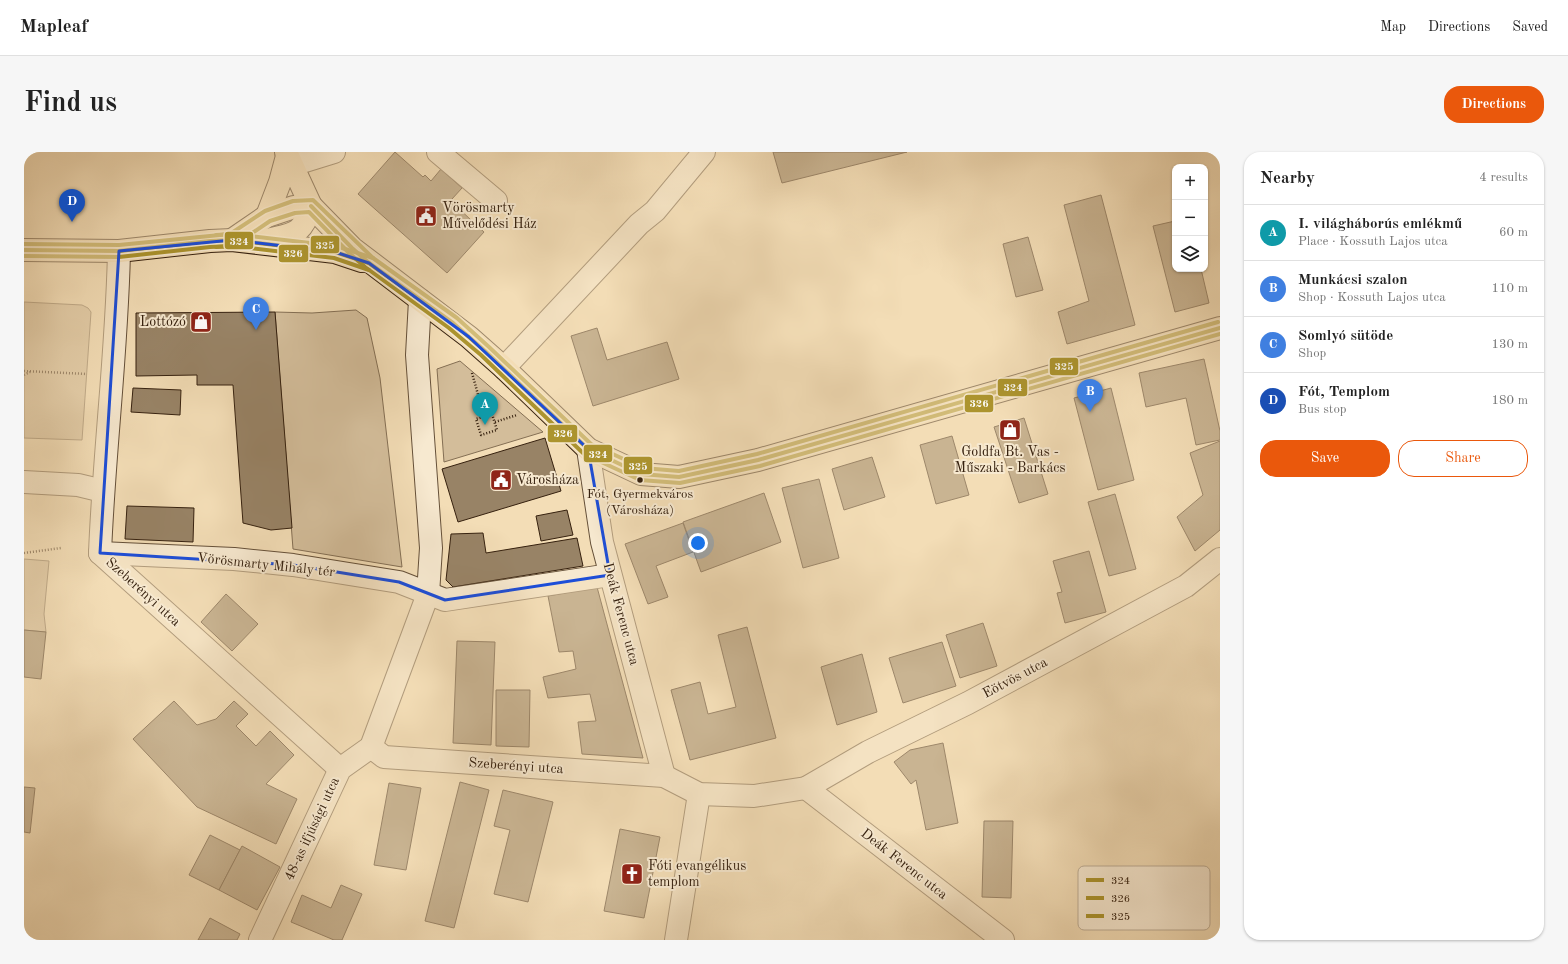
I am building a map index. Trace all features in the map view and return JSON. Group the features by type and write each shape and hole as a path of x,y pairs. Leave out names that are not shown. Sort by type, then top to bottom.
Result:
{"main road":[{"path":"288,158 310,206 352,248 369,263 453,323 504,368 588,449 640,474 679,477 758,460 1220,328"},
{"path":"267,216 288,158"},
{"path":"232,240 267,216 294,207 310,206"},
{"path":"254,244 295,233 306,220 310,206"},
{"path":"24,250 119,251 232,240 254,244 334,252 369,263"}],"street":[{"path":"288,158 334,152"},
{"path":"438,152 496,201"},
{"path":"504,368 639,224 655,211 704,152"},
{"name":"Szeberényi utca","path":"119,251 118,306 103,492 100,553 340,769"},
{"path":"371,747 428,594 431,548 417,355 420,300"},
{"name":"Deák Ferenc utca","path":"588,449 602,542 664,776"},
{"path":"24,482 78,485 103,492"},
{"name":"Vörösmarty Mihály tér","path":"100,553 234,559 293,565 399,582 445,600 610,575"},
{"name":"Eötvös utca","path":"806,788 868,752 968,703 1186,586 1220,559"},
{"name":"Szeberényi utca","path":"371,747 384,757 664,776"},
{"name":"48-as ifjúsági utca","path":"260,940 340,769 371,747"},
{"path":"664,776 699,794 754,796 806,788"},
{"name":"Deák Ferenc utca","path":"806,788 1003,940"},
{"path":"676,940 699,794"}],"path":[{"path":"24,371 113,374"},
{"path":"24,375 30,371"},
{"path":"471,372 484,416"},
{"path":"495,422 524,412"},
{"path":"492,414 495,422 497,430 482,435 476,419 492,414"},
{"path":"24,553 61,548"}],"highlighted area":[{"path":"232,240 335,252 369,263 469,337 588,449 610,575 445,600 399,582 293,565 100,553 119,251"}],"shaded area":[{"path":"24,302 82,305 88,308 91,312 82,440 24,438"},
{"path":"356,310 367,318 380,378 402,567 293,549 275,312 312,313"},
{"path":"460,361 543,432 444,462 437,369"},
{"path":"24,559 49,561 44,614 46,632 24,630"}],"building":[{"name":"Vörösmarty Művelődési Ház","path":"395,152 423,177 425,175 431,181 441,169 462,188 452,199 457,204 456,206 484,232 447,273 358,194"},
{"path":"773,152 907,152 782,183"},
{"path":"1101,195 1135,325 1067,344 1058,312 1089,301 1064,205"},
{"path":"1172,222 1172,272 1202,272 1209,303 1175,312 1153,226"},
{"path":"1028,237 1043,290 1016,297 1003,244"},
{"path":"275,312 292,528 271,530 243,523 233,385 197,385 197,375 136,376 136,313"},
{"path":"597,328 607,360 667,342 679,379 593,406 571,336"},
{"path":"1204,359 1220,431 1220,440 1196,445 1186,398 1146,407 1139,373"},
{"path":"133,388 181,390 180,415 131,412"},
{"path":"1111,388 1134,480 1098,490 1074,398"},
{"path":"1024,418 1048,494 1019,503 994,427"},
{"path":"952,436 969,495 936,504 920,445"},
{"name":"Városháza","path":"545,438 561,491 458,522 442,469"},
{"path":"1220,441 1220,530 1195,551 1177,517 1203,495 1190,453"},
{"path":"872,457 885,497 844,510 832,469"},
{"path":"819,479 839,558 803,568 782,488"},
{"path":"764,493 781,542 701,572 683,522"},
{"path":"1115,494 1136,569 1109,576 1088,502"},
{"path":"127,506 194,508 193,542 125,539"},
{"path":"567,510 573,535 541,541 536,516"},
{"path":"683,523 693,552 656,566 668,597 648,604 625,544"},
{"path":"483,533 486,553 577,538 583,566 453,587 446,580 451,534"},
{"path":"1089,551 1106,612 1065,623 1057,593 1062,592 1053,561"},
{"path":"597,587 643,758 582,754 578,722 596,721 590,694 548,698 543,677 576,669 573,651 559,652 548,596"},
{"path":"226,594 258,624 232,651 201,622"},
{"path":"983,623 997,666 960,678 946,635"},
{"path":"747,627 776,738 690,760 671,690 700,682 708,714 736,707 718,635"},
{"path":"24,630 46,632 41,679 24,677"},
{"path":"457,641 495,642 491,745 453,743"},
{"path":"942,642 956,686 903,703 889,658"},
{"path":"862,654 877,712 837,725 821,667"},
{"path":"496,690 530,690 529,747 496,746"},
{"path":"174,701 197,725 216,719 234,701 248,714 236,726 256,746 270,731 294,755 266,784 297,799 276,844 197,807 133,739"},
{"path":"943,743 958,823 926,830 916,780 911,784 894,762 910,750"},
{"path":"460,782 489,790 454,928 425,921"},
{"path":"389,783 421,788 406,870 374,865"},
{"path":"24,787 35,788 30,833 24,832"},
{"path":"503,790 553,802 528,902 494,894 510,830 494,826"},
{"path":"984,821 1013,821 1011,898 982,897"},
{"name":"Fóti evangélikus templom","path":"620,829 660,837 644,918 604,911"},
{"path":"210,835 240,850 219,890 189,875"},
{"path":"242,846 280,867 257,910 219,890"},
{"path":"341,885 362,894 342,940 334,940 291,922 302,895 331,908"},
{"path":"210,918 240,934 237,940 198,940"}],"transit line":[{"name":"325","path":"24,244 119,245 230,234 265,211 293,201 313,200 373,258 457,318 591,444 643,468 679,471 757,454 1218,322"},
{"name":"324","path":"311,206 352,248 369,263"},
{"name":"326","path":"24,256 119,257 210,247 233,246 270,221 295,213 309,212 348,252 365,267 449,328 481,355 584,454 640,480 680,483 760,466 1220,334"},
{"name":"325","path":"216,235 233,234 336,246 373,258"},
{"name":"324","path":"24,250 119,251 232,240 335,252 369,263 453,323 485,351 588,449 641,474 679,477 758,460 1220,328"},
{"name":"326","path":"216,247 232,246 334,258 369,270"}],"place":[{"name":"Vörösmarty Művelődési Ház","path":"426,216"},
{"name":"Fót, Templom","path":"72,222"},
{"name":"Lottózó","path":"201,322"},
{"name":"Somlyó sütöde","path":"256,330"},
{"name":"Munkácsi szalon","path":"1090,412"},
{"name":"I. világháborús emlékmű","path":"485,425"},
{"name":"Goldfa Bt. Vas - Műszaki - Barkács","path":"1010,430"},
{"name":"Városháza","path":"501,480"},
{"name":"Fót, Gyermekváros (Városháza)","path":"640,480"},
{"name":"Fóti evangélikus templom","path":"632,874"}]}
